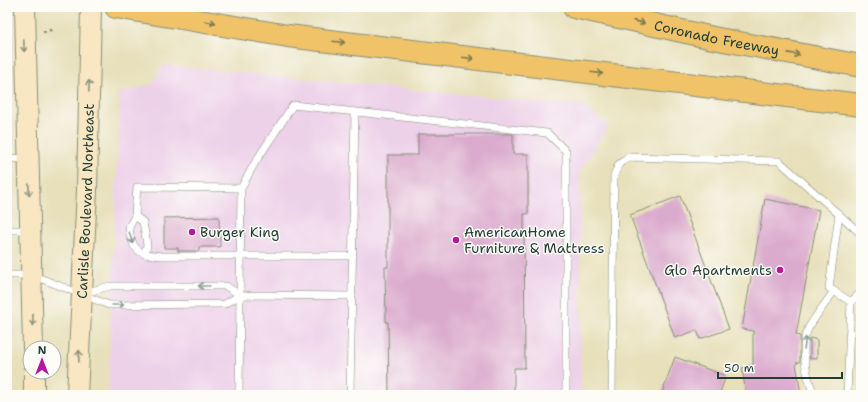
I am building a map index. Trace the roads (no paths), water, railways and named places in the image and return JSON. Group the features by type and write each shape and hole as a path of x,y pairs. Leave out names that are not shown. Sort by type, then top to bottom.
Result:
{"highway":[{"path":"116,7 288,36 861,105"},
{"name":"Coronado Freeway","path":"574,7 713,38 861,66"}],"main road":[{"path":"24,7 33,340"},
{"name":"Carlisle Boulevard Northeast","path":"77,395 86,190 91,7"},
{"path":"34,380 34,395"}],"lane":[{"path":"239,395 241,188 256,161 293,105 547,133 566,151 566,395"},
{"path":"350,395 355,112"},
{"path":"612,395 614,175 619,164 629,157 779,161 861,234"},
{"path":"7,158 28,159"},
{"path":"241,188 137,187 135,216 129,227 134,246 145,254 178,257 353,256"},
{"path":"839,214 829,288 851,302"},
{"path":"135,216 143,222 147,245 145,254"},
{"path":"7,230 30,230"},
{"path":"7,275 32,275 109,304 225,304 240,296 352,296"},
{"path":"81,294 110,286 226,286 240,296"},
{"path":"814,395 808,376 804,347 808,330 834,291"},
{"path":"846,395 851,302 861,292"}],"place":[{"name":"Burger King","path":"192,232"},
{"name":"AmericanHome Furniture & Mattress","path":"456,240"},
{"name":"Glo Apartments","path":"780,270"}]}
